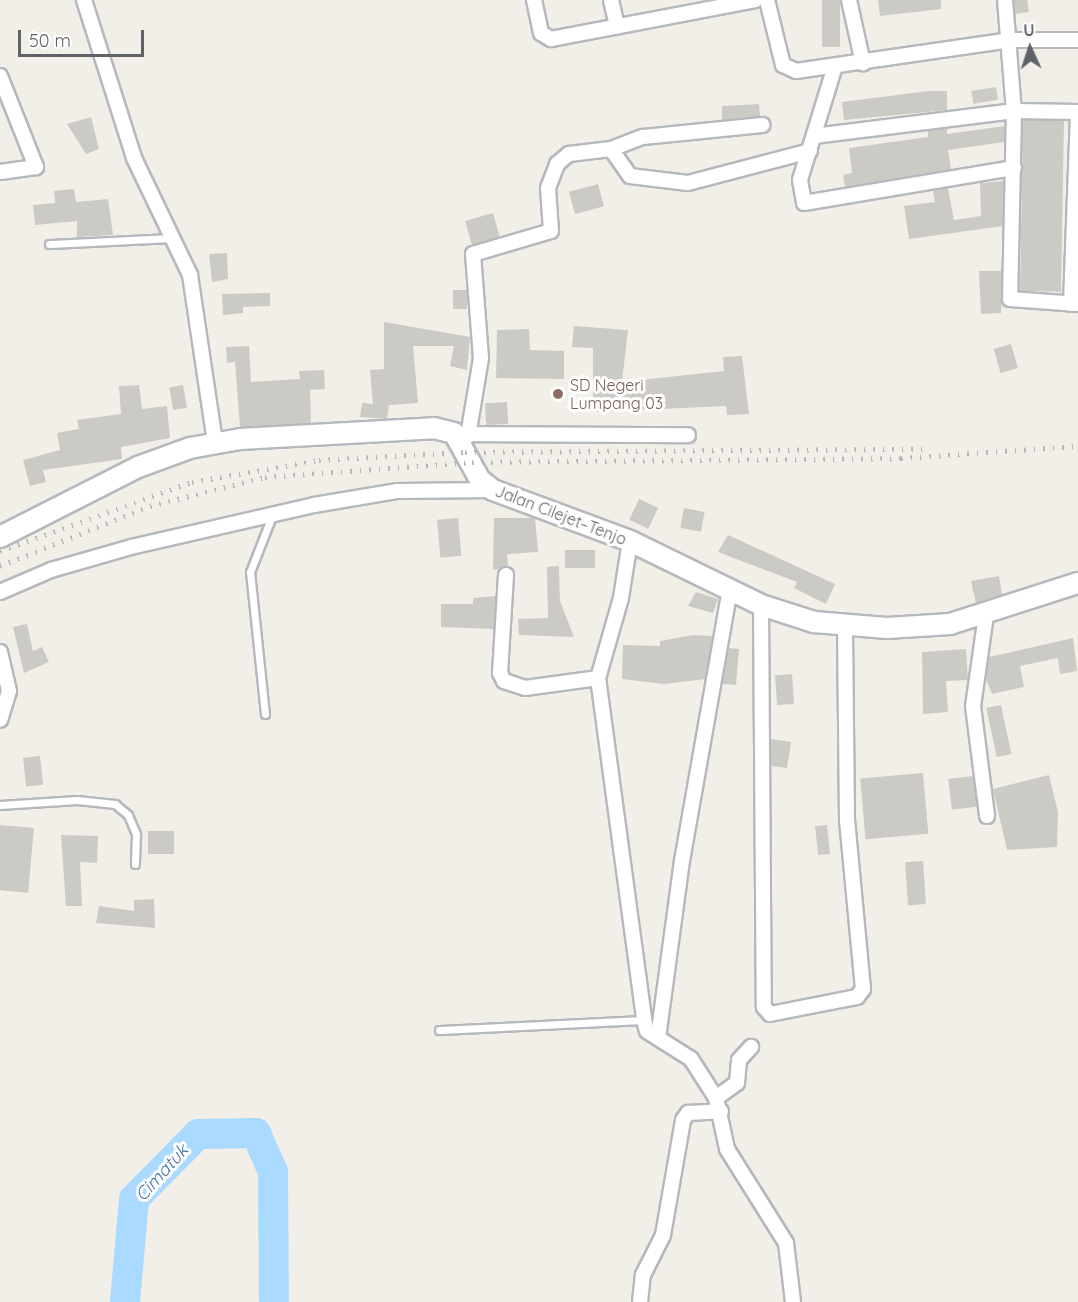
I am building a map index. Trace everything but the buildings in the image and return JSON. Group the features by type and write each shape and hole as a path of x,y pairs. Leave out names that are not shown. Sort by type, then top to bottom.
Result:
{"main road":[{"path":"0,537 138,466 215,442 434,428 461,435"},
{"name":"Jalan Cilejet–Tenjo","path":"461,435 480,480 493,490 630,541 761,605 845,627 922,628 986,615 1078,583"}],"street":[{"path":"84,0 134,158 190,275 215,442"},
{"path":"534,0 545,37 617,26 693,6 755,0"},
{"path":"610,0 617,26"},
{"path":"767,0 783,65 796,71 1011,40 1078,40"},
{"path":"849,0 863,63"},
{"path":"814,136 1014,111 1078,114 1075,304 1010,299 1014,111 1011,40 1005,0"},
{"path":"836,66 814,136 800,199 810,204 1014,168"},
{"path":"0,76 36,166 0,172"},
{"path":"688,435 461,435 481,358 473,254 546,237 553,223 548,188 557,164 588,149 611,149 643,137 762,125"},
{"path":"611,149 630,176 688,183 810,151"},
{"path":"0,592 51,570 273,514 398,491 493,490"},
{"path":"630,541 621,598 598,678 644,1020 658,1038 691,1059 718,1104 727,1149 786,1243 793,1302"},
{"path":"506,575 504,681 525,688 598,678"},
{"path":"658,1038 682,861 730,589"},
{"path":"761,605 764,1007 771,1014 857,997 863,989 847,820 845,627"},
{"path":"986,615 973,706 987,816"},
{"path":"0,652 9,692 0,720"},
{"path":"640,1302 642,1275 663,1235 683,1120 688,1113 718,1104 737,1083 739,1060 751,1047"}],"lane":[{"path":"49,244 173,238"},
{"path":"265,714 250,572 273,514"},
{"path":"0,805 96,800 115,804 136,834 135,864"},
{"path":"439,1030 644,1020"}],"waterway":[{"name":"Cimatuk","path":"125,1302 134,1199 198,1134 256,1133 273,1172 274,1302"}],"railway":[{"path":"0,566 150,506 265,477 472,462 901,458 1078,446"},
{"path":"0,551 192,482 319,460 465,452 923,449"}],"place":[{"name":"SD Negeri Lumpang 03","path":"558,394"}]}
